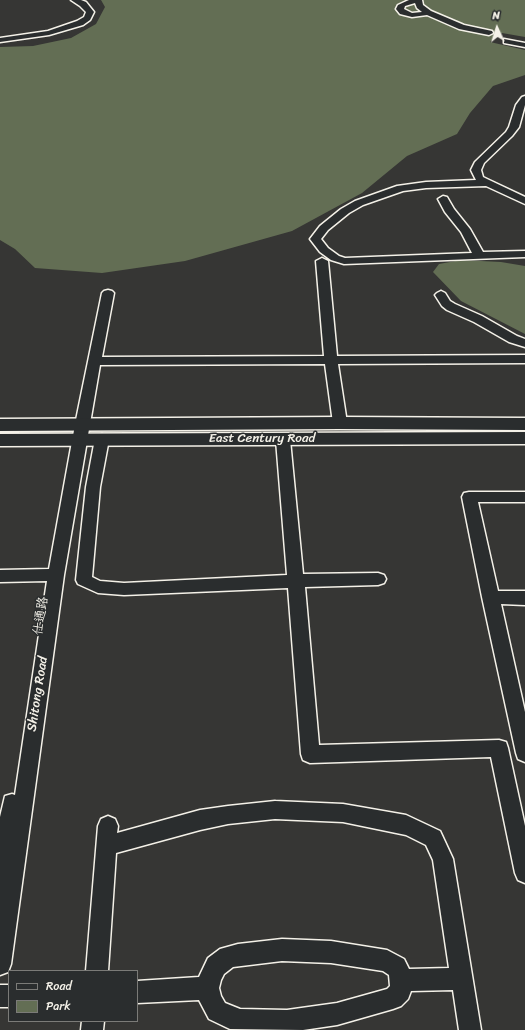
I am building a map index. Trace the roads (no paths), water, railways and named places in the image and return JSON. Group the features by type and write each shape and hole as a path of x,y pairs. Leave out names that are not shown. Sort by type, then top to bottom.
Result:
{"main road":[{"name":"East Century Road","path":"0,440 75,432 340,423 525,424"},
{"name":"East Century Road","path":"0,425 75,432 102,439 283,440 525,438"}],"street":[{"path":"0,40 49,32 80,22 87,18 90,12 83,4 75,0"},
{"path":"428,13 412,15 403,12 400,9 402,5 417,0 420,6 428,13 462,27 489,33"},
{"path":"507,41 525,45"},
{"path":"525,99 520,105 514,127 478,165 476,170 479,178 487,184 525,201"},
{"path":"487,184 426,185 401,188 345,211 324,228 315,238 324,250 335,258 344,261 525,254"},
{"path":"443,199 449,210 466,231 479,256"},
{"path":"322,261 331,360 340,423"},
{"name":"Shitong Road","path":"0,964 11,806 52,575 75,432 96,361 108,293"},
{"path":"441,295 446,303 451,307 478,319 513,339 525,343"},
{"path":"96,361 525,359"},
{"path":"102,439 93,487 84,580 98,587 124,589 296,581 378,579"},
{"path":"283,440 310,754 499,748 525,873"},
{"path":"525,497 469,497 525,753"},
{"path":"0,576 52,575"},
{"path":"490,597 525,598"},
{"path":"0,878 11,806"},
{"path":"97,970 107,836 141,835 200,820 228,815 275,810 343,813 406,825 433,838 443,859 470,1030"},
{"path":"282,950 331,952 387,961 396,967 401,980 400,991 393,998 337,1014 287,1021 250,1021 230,1018 222,1015 213,1006 208,988 212,971 221,962 228,958 248,953 282,950"},
{"path":"401,980 462,979"},
{"path":"138,992 208,988"}]}
